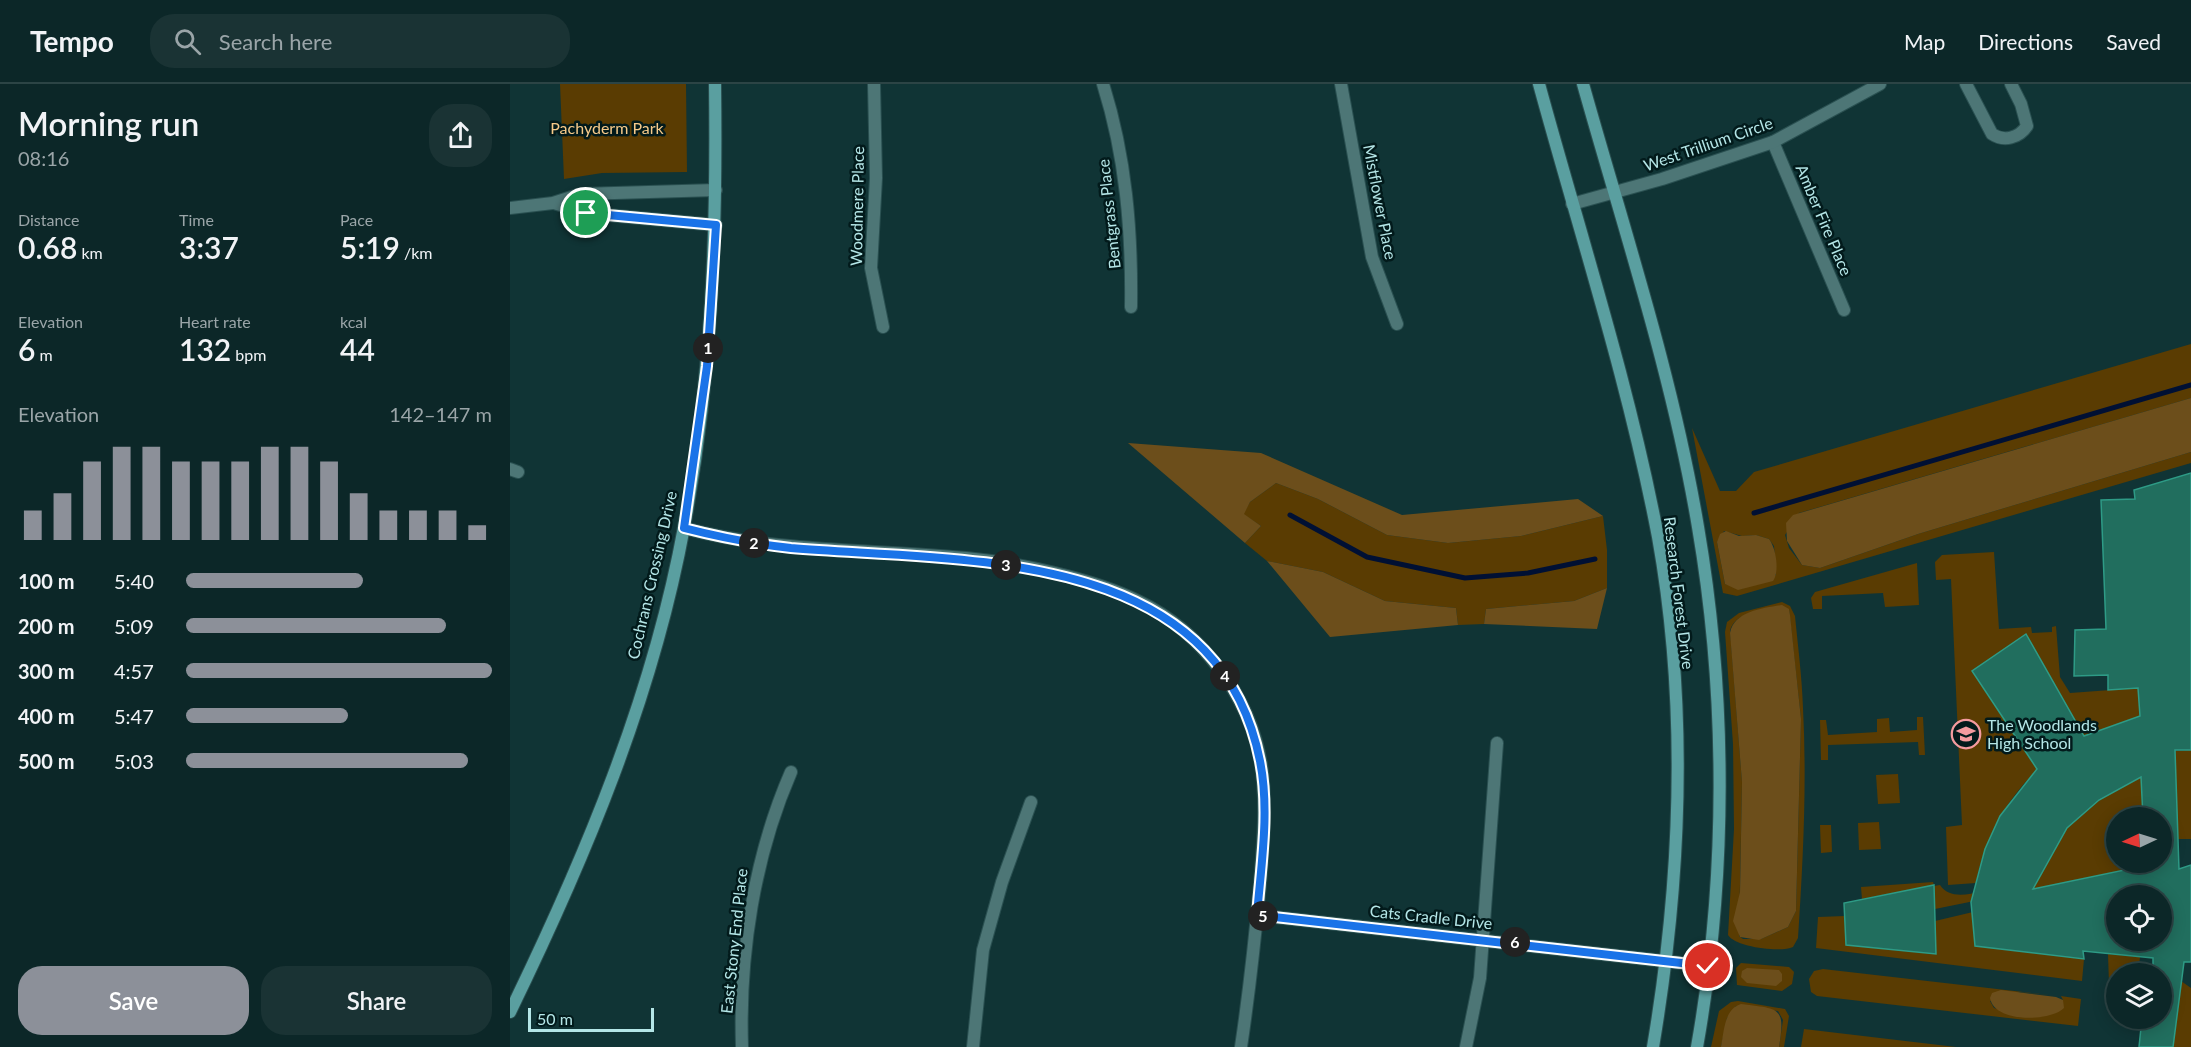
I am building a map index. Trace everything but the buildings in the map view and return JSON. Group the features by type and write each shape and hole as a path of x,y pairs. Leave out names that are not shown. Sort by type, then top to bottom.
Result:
{"main road":[{"name":"Cochrans Crossing Drive","path":"510,1012 583,854 622,750 653,655 684,528 707,366 716,225 715,84"},
{"name":"Research Forest Drive","path":"1539,84 1626,401 1655,526 1664,579 1674,684 1677,772 1674,866 1665,962 1653,1047"},
{"name":"Research Forest Drive","path":"1583,84 1668,390 1689,483 1706,577 1715,684 1718,776 1717,866 1708,966 1697,1047"}],"street":[{"name":"Woodmere Place","path":"874,84 876,178 871,268 883,327"},
{"name":"Bentgrass Place","path":"1103,84 1124,172 1132,244 1131,307"},
{"name":"Mistflower Place","path":"1341,84 1372,257 1397,324"},
{"name":"West Trillium Circle","path":"1572,204 1773,142 1880,84"},
{"path":"1966,84 1992,134 2006,138 2016,136 2027,126 2011,84"},
{"name":"Amber Fire Place","path":"1773,142 1844,310"},
{"path":"510,208 553,203 581,194 716,190"},
{"path":"553,203 586,213 716,225"},
{"path":"684,528 742,541 790,548 967,558 1007,565 1104,587 1138,601 1167,618 1192,640 1218,667 1246,711 1254,737 1264,796 1257,915 1241,1047"},
{"path":"1466,1047 1480,978 1484,939 1497,743"},
{"name":"East Stony End Place","path":"742,1047 746,963 760,862 773,813 791,772"},
{"path":"973,1047 983,950 1002,882 1031,802"},
{"name":"Cats Cradle Drive","path":"1257,915 1708,966"}],"green space":[{"name":"Pachyderm Park","path":"560,84 686,84 687,172 602,173 564,179"},
{"path":"2191,344 2191,398 1799,513 1785,535 1789,548 1802,565 1820,568 1918,534 2191,452 2191,463 1737,596 1723,593 1692,428 1720,491 1736,491 1754,472","holes":["1724,531 1742,536 1756,535 1769,539 1774,546 1776,575 1741,589 1725,584 1717,542"]},
{"path":"1276,483 1318,499 1387,535 1448,543 1521,536 1603,516 1607,550 1607,588 1574,601 1486,609 1484,624 1458,625 1456,608 1385,601 1323,572 1267,561 1245,543 1261,526 1243,514 1250,502"},
{"path":"1994,552 1999,629 2031,627 2032,633 2052,632 2052,627 2056,626 2060,677 2070,693 2138,688 2140,716 2084,736 2026,635 1972,671 2028,756 2044,764 2019,789 2000,818 1985,849 1976,883 1948,885 1946,827 1962,825 1951,579 1936,580 1935,562 1942,555"},
{"path":"1917,563 1919,605 1885,607 1883,593 1822,596 1822,609 1813,609 1811,598 1815,592"},
{"path":"1782,602 1790,606 1795,616 1803,708 1804,823 1798,938 1793,947 1787,949 1748,946 1728,935 1734,829 1733,744 1725,632 1727,622 1739,613","holes":["1789,609 1801,719 1796,911 1788,927 1761,939 1743,939 1739,936 1742,782 1730,630 1734,623 1747,614"]},
{"path":"1917,717 1923,717 1925,755 1919,755 1918,742 1828,745 1828,760 1821,760 1820,720 1826,720 1828,735 1877,732 1877,719 1889,718 1890,732 1917,730"},
{"path":"2191,750 2191,839 2177,839 2175,751"},
{"path":"2141,756 2143,807 2106,807 2106,873 2110,873 2013,893 2067,828"},
{"path":"1898,774 1900,803 1878,804 1876,775"},
{"path":"1879,822 1881,849 1859,850 1858,823"},
{"path":"1820,825 1831,825 1832,852 1821,853"},
{"path":"1933,882 1934,885 1862,899 1861,887"},
{"path":"1940,885 1945,891 1960,895 2001,886 1999,896 1935,909 1934,886"},
{"path":"1973,912 1975,946 2084,959 2082,981 1816,948 1818,917 1845,916 1847,945 1936,954 1935,921"},
{"path":"2108,954 2140,957 2139,963 2108,963"},
{"path":"1741,963 1789,967 1794,972 1792,984 1782,991 1737,985 1736,968"},
{"path":"1823,969 2057,996 2020,992 1990,1001 1994,1008 2031,1017 2054,1008 2063,1000 2061,996 2081,999 2078,1026 1817,996 1811,992 1809,979 1814,971"},
{"path":"2181,981 2191,988 2191,1047 2173,1047"},
{"path":"1738,1001 1785,1009 1789,1016 1784,1047 1779,1047 1783,1020 1778,1011 1736,1006 1727,1018 1721,1047 1711,1047 1719,1011 1731,1002"},
{"path":"1804,1029 1956,1047 1801,1047"}],"shaded area":[{"path":"2191,398 2191,452 1918,534 1820,568 1802,565 1787,541 1786,523 1793,515"},
{"path":"1128,443 1261,453 1402,515 1578,499 1603,516 1521,536 1448,543 1387,535 1318,499 1276,483 1250,502 1244,514 1261,526 1245,543"},
{"path":"1726,531 1739,536 1756,535 1769,539 1774,548 1776,560 1773,581 1738,590 1725,584 1717,542 1720,534"},
{"path":"1267,561 1323,572 1385,601 1456,608 1458,625 1330,637"},
{"path":"1607,588 1597,629 1484,624 1486,609 1574,601"},
{"path":"1782,605 1789,609 1790,615 1801,719 1796,911 1788,927 1759,940 1740,937 1733,921 1740,892 1742,782 1730,633 1737,620 1743,615 1759,609"},
{"path":"1747,968 1779,970 1782,974 1782,981 1776,986 1747,983 1741,977 1742,971"},
{"path":"2001,990 2056,997 2063,1000 2064,1008 2057,1013 2035,1018 2011,1016 1994,1006 1990,998 1992,993"},
{"path":"1741,1004 1764,1007 1777,1012 1781,1024 1779,1047 1721,1047 1728,1016 1735,1007"}],"waterway":[{"path":"1754,513 2191,385"},
{"path":"1290,515 1367,557 1465,578 1528,573 1595,559"}],"place":[{"name":"The Woodlands High School","path":"1966,734"}],"route":[{"path":"586,213 716,225 707,366 684,528 742,541 790,548 967,558 1007,565 1104,587 1138,601 1167,618 1218,667 1246,711 1254,737 1261,763 1264,796 1257,915 1708,966"}]}
